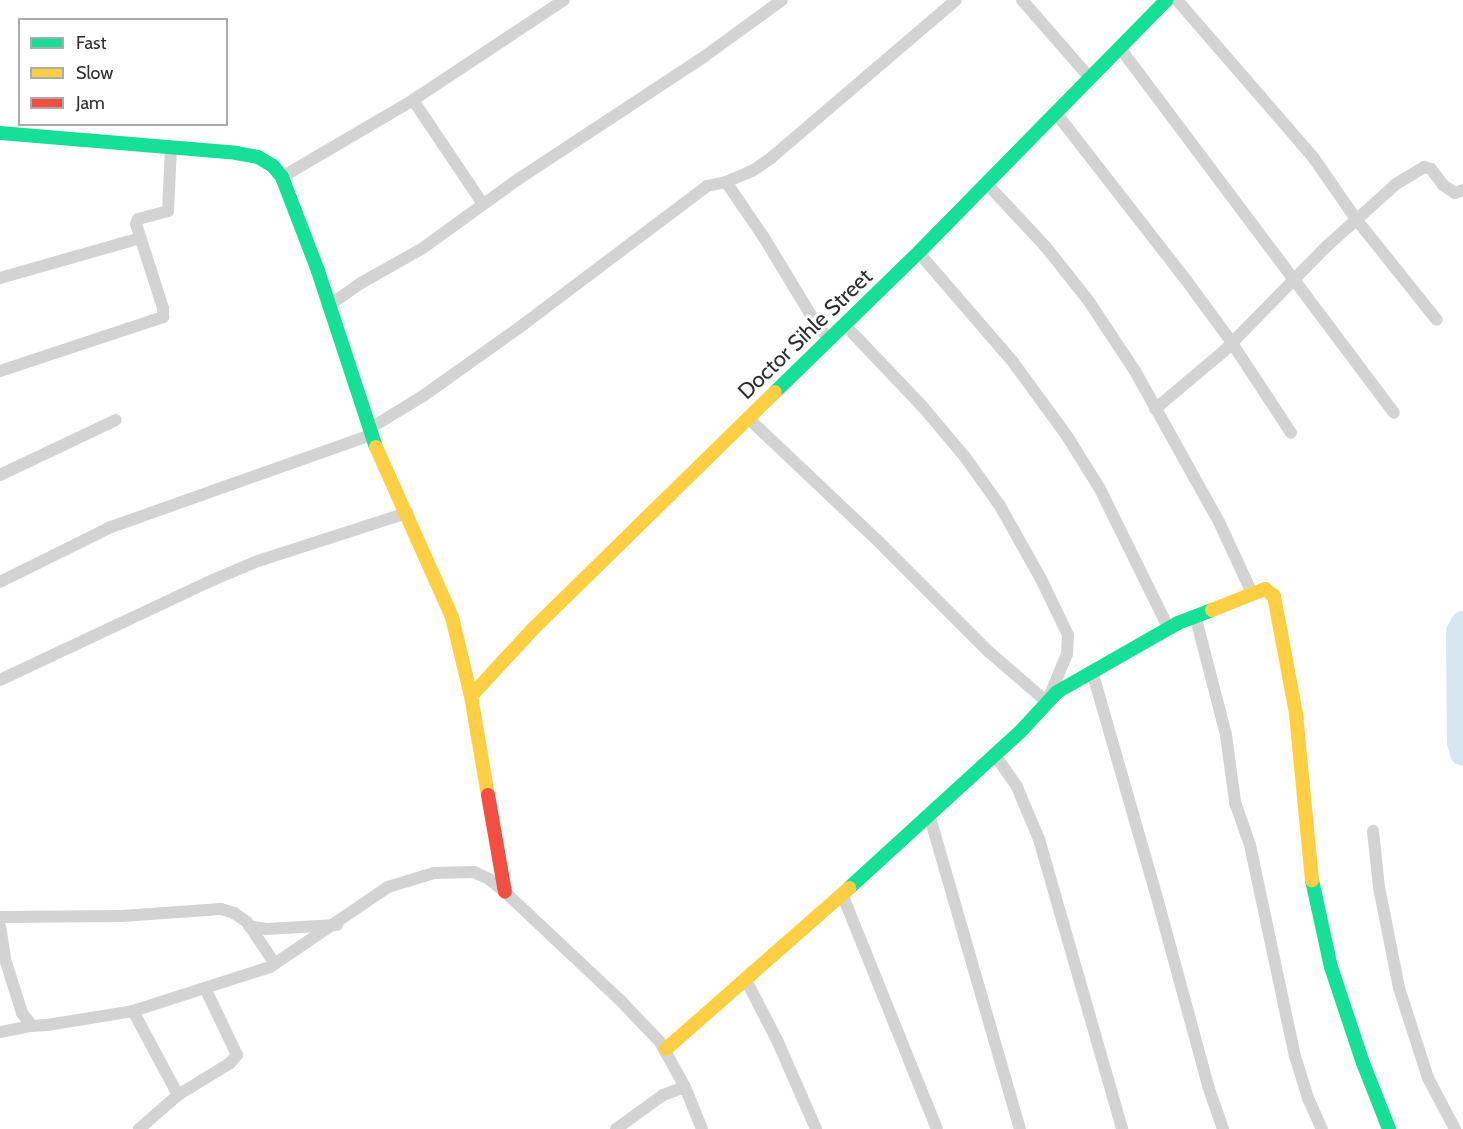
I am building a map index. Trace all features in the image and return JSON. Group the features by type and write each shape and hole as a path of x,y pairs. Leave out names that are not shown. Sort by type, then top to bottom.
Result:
{"street":[{"path":"282,177 413,100 564,0"},
{"path":"328,306 360,283 423,248 483,204 705,57 782,0"},
{"path":"0,582 111,526 370,432 511,334 707,186 726,182 752,171 771,158 956,0"},
{"path":"1022,0 1090,78"},
{"name":"Doctor Sihle Street","path":"471,696 534,628 919,253 1167,0"},
{"path":"1177,0 1308,150 1356,219 1437,320"},
{"path":"1120,48 1394,413"},
{"path":"413,100 483,204"},
{"path":"1056,113 1186,280 1231,342 1291,433"},
{"path":"0,133 236,153 258,157 273,166 282,177 370,432 452,617 471,696 505,892"},
{"path":"0,371 161,319 163,308 136,224 138,219 168,211 171,148"},
{"path":"1155,408 1231,342 1293,279 1396,184 1424,167 1431,169 1443,185 1455,193 1463,189"},
{"path":"726,182 763,236 817,325 829,339"},
{"path":"987,184 1045,246 1088,300 1135,371 1220,524 1252,593"},
{"path":"0,278 140,238"},
{"path":"919,253 1013,363 1067,436 1100,489 1169,628"},
{"path":"844,324 922,406 965,457 1000,506 1041,579 1068,635 1067,654 1047,702"},
{"path":"749,419 888,551 988,651 1047,702"},
{"path":"0,475 116,420"},
{"path":"0,680 208,582 258,561 407,513"},
{"path":"666,1049 746,980 995,755 1064,687 1195,615 1265,589 1274,596 1300,744 1310,869 1331,967 1359,1052 1389,1129"},
{"path":"1195,615 1222,717 1235,802 1250,845 1295,1056 1308,1098 1323,1129"},
{"path":"1092,671 1208,1086 1223,1129"},
{"path":"995,755 1017,787 1039,839 1122,1129"},
{"path":"929,814 1020,1129"},
{"path":"1373,831 1379,887 1399,988 1424,1068 1438,1100 1455,1129"},
{"path":"0,1032 133,1011 205,988 275,964 337,925 388,888 434,873 474,872 489,879 505,892 619,999 666,1049 686,1087 702,1129"},
{"path":"842,894 937,1129"},
{"path":"0,917 122,916 213,908 234,913 249,926 275,964"},
{"path":"249,926 266,928 337,925"},
{"path":"0,928 16,998 22,1013 32,1026"},
{"path":"746,980 773,1032 816,1129"},
{"path":"139,1129 178,1095 230,1063 237,1055 205,988"},
{"path":"133,1011 178,1095"},
{"path":"616,1129 663,1095 686,1087"}],"waterway":[{"path":"1463,624 1459,632 1460,742 1463,753"}],"traffic: fast":[{"path":"775,392 920,251 1167,0"},
{"path":"0,133 236,153 258,157 273,166 282,177 318,271 376,447"},
{"path":"849,888 1020,732 1057,692 1178,623 1212,610"},
{"path":"1312,880 1331,967 1363,1063 1389,1129"}],"traffic: slow":[{"path":"471,696 534,628 775,392"},
{"path":"376,447 452,617 471,696 488,795"},
{"path":"1212,610 1265,589 1274,596 1296,714 1312,880"},
{"path":"666,1049 849,888"}],"traffic: jam":[{"path":"488,795 505,892"}]}
